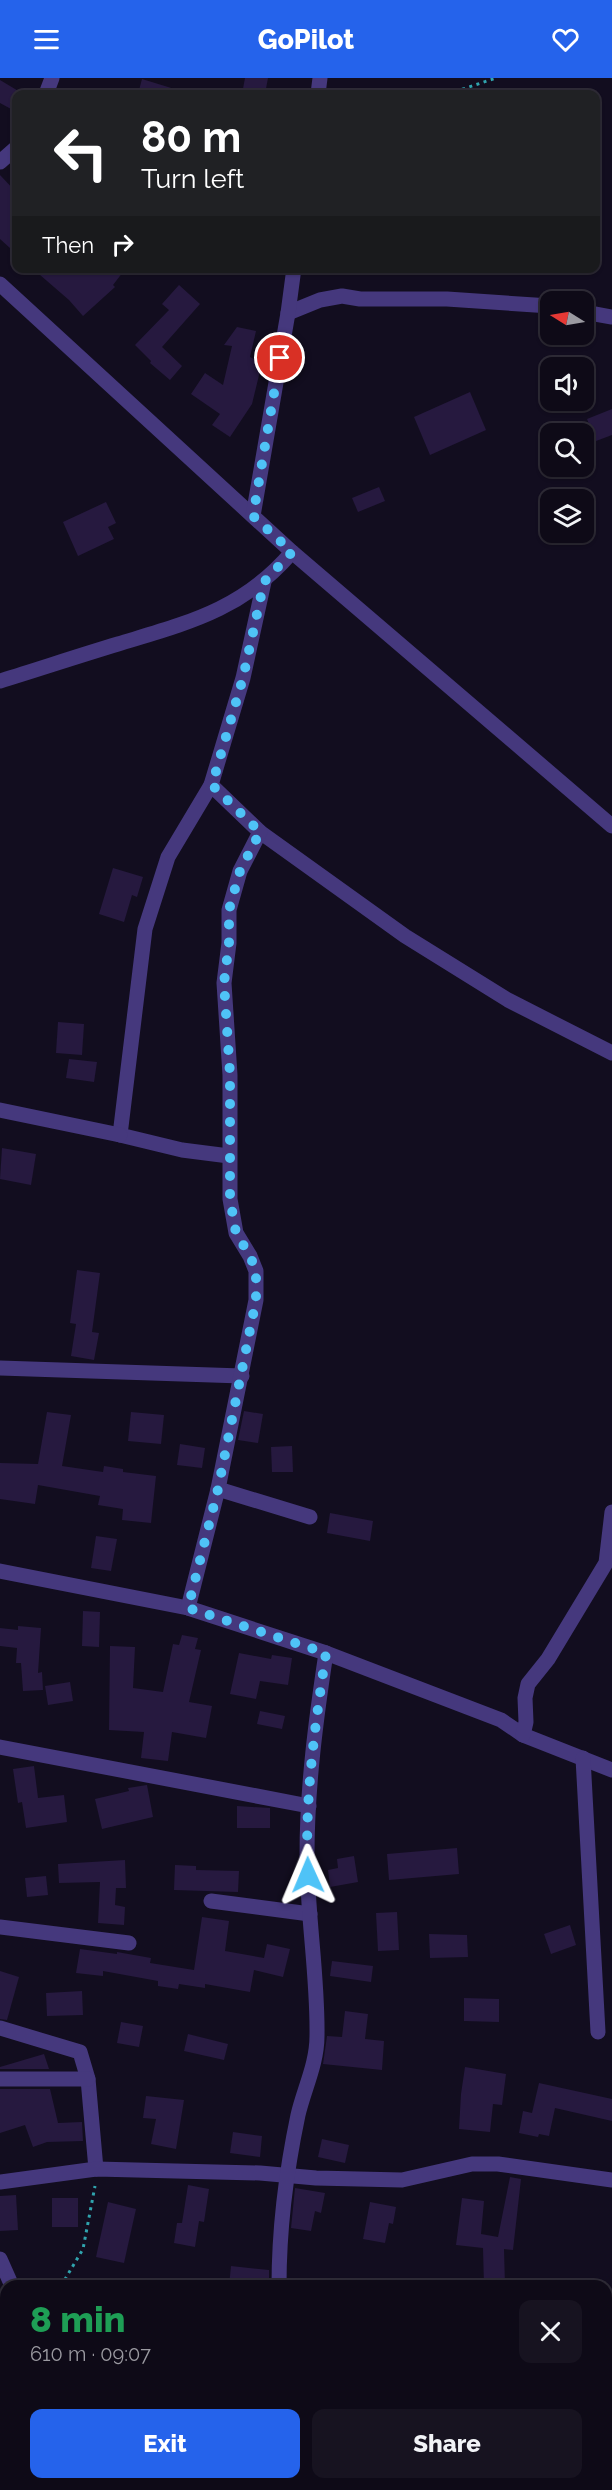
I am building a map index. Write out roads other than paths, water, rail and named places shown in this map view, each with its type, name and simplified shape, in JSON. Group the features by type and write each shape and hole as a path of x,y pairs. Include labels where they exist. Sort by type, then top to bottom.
{"street":[{"path":"0,162 12,152"},
{"path":"253,516 293,273"},
{"path":"0,284 292,552 612,826"},
{"path":"288,313 320,300 342,296 360,299 447,299 540,305"},
{"path":"594,314 612,317"},
{"path":"0,681 188,622 236,601 264,582 292,552"},
{"path":"120,1135 145,929 168,857 212,785 243,678 264,582"},
{"path":"212,785 260,832 405,936 508,1000 612,1053"},
{"path":"188,1608 218,1489 256,1300 256,1271 232,1221 229,1156 230,1074 224,983 229,943 229,910 240,871 260,832"},
{"path":"0,1110 182,1150 229,1156"},
{"path":"0,1368 242,1376"},
{"path":"218,1489 310,1517"},
{"path":"523,1735 528,1684 548,1659 606,1563 612,1512"},
{"path":"0,1571 188,1608 326,1653 501,1720 523,1735 612,1770"},
{"path":"279,2280 279,2238 289,2175 299,2114 314,2063 318,2036 307,1856 316,1721 326,1653"},
{"path":"0,1747 309,1806"},
{"path":"583,1758 598,2032"},
{"path":"211,1901 310,1914"},
{"path":"0,1927 129,1943"},
{"path":"0,2028 81,2052 88,2079 96,2169"},
{"path":"0,2079 88,2079"},
{"path":"0,2182 96,2169 402,2180 472,2164 498,2164 612,2180"},
{"path":"0,2259 9,2280"}]}
